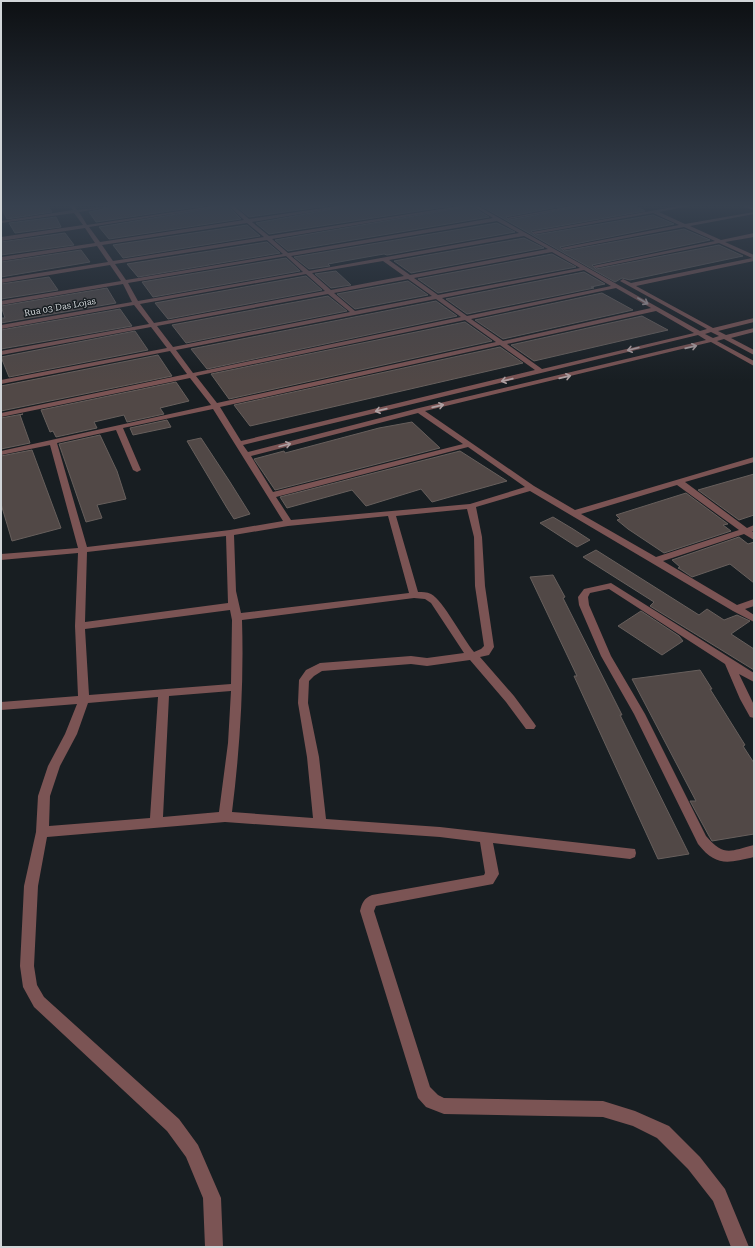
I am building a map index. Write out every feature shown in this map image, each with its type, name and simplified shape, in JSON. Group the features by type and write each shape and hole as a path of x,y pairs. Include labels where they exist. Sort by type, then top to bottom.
{"street":[{"path":"1,281 104,264"},
{"path":"113,264 136,303 216,407 273,495 288,523"},
{"path":"1,303 227,264"},
{"path":"298,264 354,313"},
{"name":"Rua 03 Das Lojas","path":"1,327 356,264"},
{"path":"391,264 542,372"},
{"path":"1,353 477,264"},
{"path":"1,382 354,313 588,265 596,266 605,264"},
{"path":"630,285 725,264"},
{"path":"588,265 618,286 754,364"},
{"path":"596,266 603,270"},
{"path":"616,277 754,353"},
{"path":"1,415 618,286"},
{"path":"1,453 657,309"},
{"path":"240,443 542,372 754,320"},
{"path":"247,455 419,410 726,338 754,330"},
{"path":"419,410 531,488 754,619"},
{"path":"119,428 137,470"},
{"path":"53,442 83,550 80,626 84,699 71,734 54,766 44,796 42,832 32,886 27,966 30,987 39,1002 173,1125 192,1151 212,1198 214,1247"},
{"path":"273,495 468,445"},
{"path":"574,513 754,459"},
{"path":"679,482 750,530 754,537"},
{"path":"1,556 83,550 230,533 288,523 471,506 531,488"},
{"path":"320,822 313,757 303,703 304,680 310,672 320,667 411,660 428,662 472,656 485,652 489,647 490,641 480,586 478,537 471,506"},
{"path":"391,513 414,595"},
{"path":"654,561 750,530"},
{"path":"226,817 235,741 237,687 237,618 233,606 230,574 230,533"},
{"path":"754,678 611,586 587,591 583,597 584,605 606,656 639,714 702,840 713,854 725,858 754,851"},
{"path":"237,618 414,595 432,598 462,644 510,699 530,726"},
{"path":"736,609 754,602"},
{"path":"80,626 233,606"},
{"path":"729,662 745,699 754,714"},
{"path":"1,706 237,687"},
{"path":"156,823 164,693"},
{"path":"42,832 226,817 320,822 630,852"},
{"path":"485,837 492,874 488,880 372,901 368,906 367,911 424,1092 432,1101 444,1106 603,1109 634,1119 663,1132 694,1163 719,1195 740,1247"}],"building":[{"path":"1,264 77,264 1,277"},
{"path":"127,264 213,264 138,277"},
{"path":"249,264 293,264 300,271 153,297 142,282"},
{"path":"303,264 328,264 330,266 309,269"},
{"path":"399,264 458,264 411,273"},
{"path":"497,264 571,264 576,267 438,293 418,279"},
{"path":"584,264 596,264 592,265 596,269 620,264 704,264 630,280 622,278 615,282"},
{"path":"336,271 351,285 331,288 315,274"},
{"path":"584,272 605,284 591,287 594,288 467,314 446,299"},
{"path":"306,276 322,290 168,319 155,303"},
{"path":"49,277 58,290 1,299 1,284"},
{"path":"408,281 428,295 355,309 337,294"},
{"path":"107,288 116,303 1,323 1,318 5,318 1,306"},
{"path":"602,293 633,310 503,339 475,320"},
{"path":"328,296 347,311 186,343 172,325"},
{"path":"436,301 457,316 207,369 191,349"},
{"path":"120,309 132,326 1,349 1,330"},
{"path":"642,316 668,330 534,361 511,345"},
{"path":"465,322 492,341 229,399 211,374"},
{"path":"135,331 148,350 9,377 1,357"},
{"path":"500,347 523,363 250,426 234,405"},
{"path":"158,355 172,376 1,411 1,386"},
{"path":"176,382 189,401 160,408 164,414 127,422 124,415 94,422 97,428 56,437 53,431 50,432 41,410"},
{"path":"23,414 20,415 30,443 1,449 1,418"},
{"path":"167,420 171,427 133,435 130,428"},
{"path":"412,422 440,448 275,490 254,459 284,451 285,453 379,428"},
{"path":"100,435 117,471 126,499 97,505 102,518 86,522 59,444"},
{"path":"201,438 250,514 234,519 187,441"},
{"path":"32,450 61,528 12,541 1,504 1,456"},
{"path":"460,451 507,481 432,502 421,489 366,506 352,490 287,508 280,497"},
{"path":"754,474 754,515 739,520 698,490"},
{"path":"686,493 728,524 723,525 731,531 664,553 617,520 620,519 616,515"},
{"path":"553,517 590,540 577,547 540,523"},
{"path":"739,537 748,544 754,542 754,583 730,564 692,577 678,568 680,567 672,560"},
{"path":"596,550 699,615 707,609 724,620 737,615 750,621 731,634 754,649 754,670 650,606 654,602 583,557"},
{"path":"553,575 689,854 658,859 574,676 577,676 530,577"},
{"path":"641,611 679,636 683,641 662,655 618,626"},
{"path":"700,670 712,689 710,689 745,745 743,746 754,763 754,834 712,841 690,801 696,801 632,679"}]}
